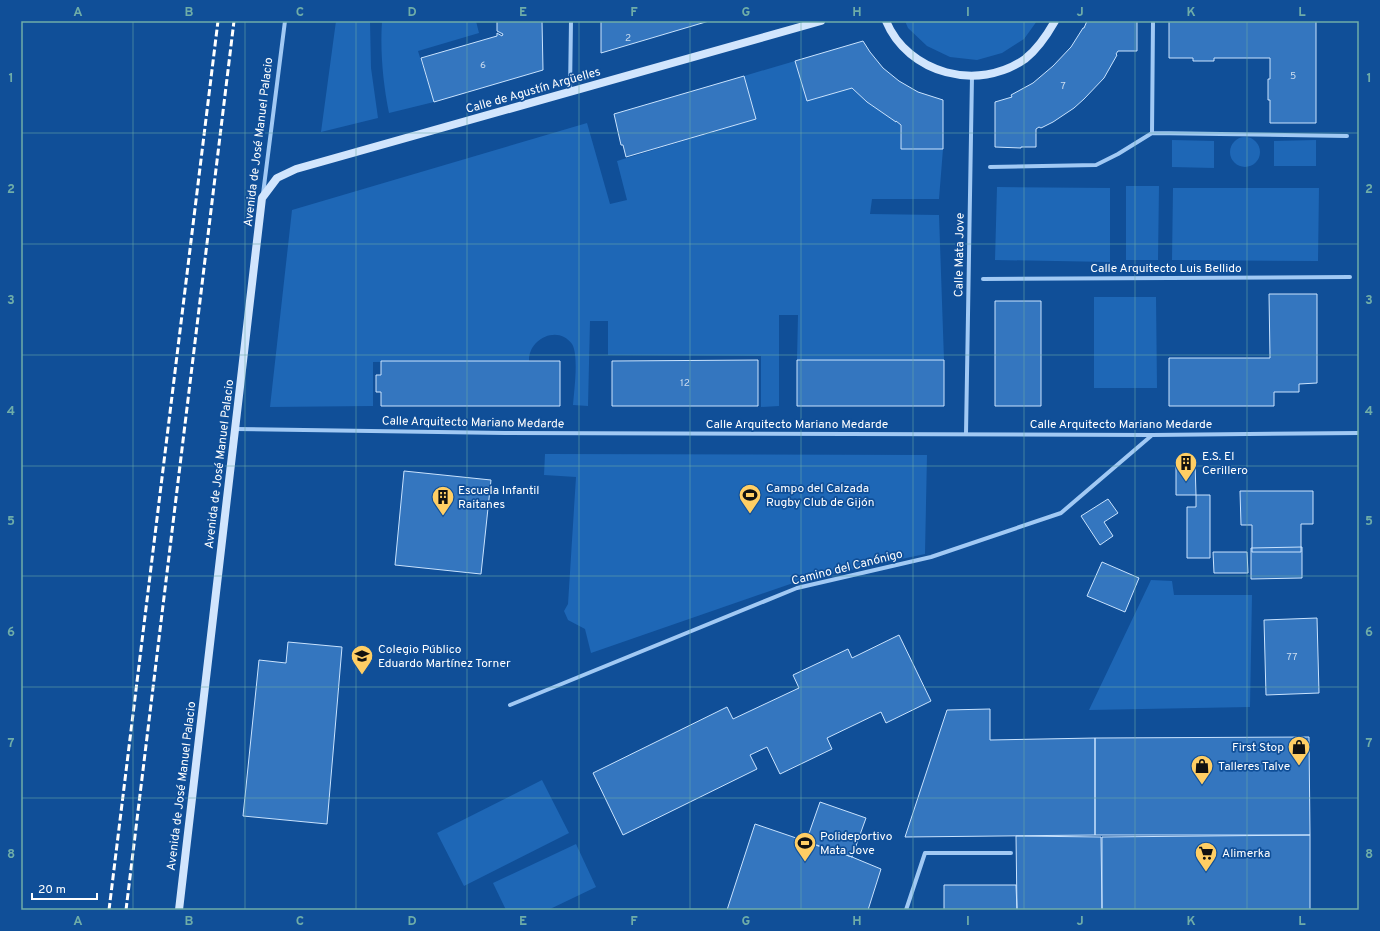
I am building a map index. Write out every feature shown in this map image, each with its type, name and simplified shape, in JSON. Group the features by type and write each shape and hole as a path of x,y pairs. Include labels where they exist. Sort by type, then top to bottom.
{"street":[{"name":"Avenida de José Manuel Palacio","path":"179,910 262,198 285,21"},
{"path":"570,92 571,21"},
{"name":"Calle de Agustín Argüelles","path":"262,198 277,178 296,169 821,21"},
{"path":"886,21 891,34 913,57 940,71 972,76 1000,71 1025,59 1045,39 1055,21"},
{"path":"1152,133 1153,21"},
{"name":"Calle Mata Jove","path":"966,434 972,76"},
{"path":"990,167 1096,164 1118,154 1152,133 1347,136"},
{"name":"Calle Arquitecto Luis Bellido","path":"983,280 1350,277"},
{"name":"Calle Arquitecto Mariano Medarde","path":"235,429 525,433 1152,436 1359,433"},
{"name":"Camino del Canónigo","path":"510,705 797,588 931,557 1061,513 1152,436"},
{"path":"906,910 925,853 1011,853"}],"shaded area":[{"path":"336,21 370,21 371,68 378,118 321,132"},
{"path":"382,21 476,21 479,33 418,51 434,102 389,113 382,67"},
{"path":"905,21 1037,21 1024,39 1002,53 977,60 950,57 927,46 908,28"},
{"path":"795,61 807,101 852,88 867,102 900,124 901,149 943,149 939,199 872,199 870,214 939,215 944,360 797,360 798,315 779,315 779,406 761,407 761,356 608,355 608,321 590,321 588,406 573,405 576,365 572,344 566,338 559,335 552,335 538,341 533,346 529,361 373,362 373,406 270,407 292,210 587,123 610,204 627,200 617,161 756,119 744,76"},
{"path":"1245,137 1256,141 1260,152 1256,163 1245,167 1234,163 1230,152 1234,141"},
{"path":"1172,140 1214,141 1214,168 1172,167"},
{"path":"1316,140 1316,166 1274,166 1274,141"},
{"path":"1126,186 1159,186 1158,260 1126,260"},
{"path":"997,187 1110,188 1110,262 995,260"},
{"path":"1173,188 1319,188 1318,261 1172,260"},
{"path":"1094,297 1156,297 1157,388 1094,388"},
{"name":"Campo del Calzada Rugby Club de Gijón","path":"545,454 927,455 925,554 799,581 591,653 585,629 568,620 564,611 568,604 576,477 544,475"},
{"path":"1151,580 1172,581 1174,595 1252,595 1250,707 1089,710"},
{"path":"542,780 569,833 464,886 437,833"},
{"path":"576,844 596,887 548,910 506,910 493,883"}],"building":[{"path":"497,21 542,21 543,70 434,102 421,58 497,36 497,33 502,36 503,34 497,31"},
{"path":"601,21 709,21 601,53"},
{"path":"1087,21 1137,21 1137,51 1118,51 1104,78 1084,99 1074,108 1053,122 1036,129 1036,147 995,147 995,102 1012,97 1011,95 1033,83 1053,66 1071,47"},
{"path":"1169,21 1316,21 1316,123 1270,123 1268,79 1270,79 1270,58 1214,58 1214,61 1193,61 1193,58 1169,58"},
{"path":"863,41 883,68 899,81 918,92 943,100 943,149 901,149 901,125 867,102 852,88 807,101 795,61"},
{"path":"744,76 756,119 626,157 623,145 621,145 614,114"},
{"path":"1269,294 1317,294 1317,383 1299,384 1299,392 1274,392 1274,406 1169,406 1169,358 1270,358"},
{"path":"995,301 1041,301 1041,406 995,406"},
{"path":"758,360 758,406 612,406 612,361"},
{"path":"797,360 944,360 944,406 797,406"},
{"path":"381,361 560,361 560,406 381,406 381,392 376,392 376,375 381,375"},
{"name":"E.S. El Cerillero","path":"1195,462 1196,495 1176,495 1176,463"},
{"name":"Escuela Infantil Raitanes","path":"404,471 491,480 481,574 395,565"},
{"path":"1240,491 1313,491 1313,524 1301,524 1301,552 1252,552 1252,525 1241,525"},
{"path":"1196,495 1210,495 1210,558 1187,558 1187,507 1196,507"},
{"path":"1108,499 1118,513 1104,522 1113,536 1100,545 1081,516"},
{"path":"1302,547 1302,578 1251,579 1251,548"},
{"path":"1213,552 1247,552 1248,573 1214,573"},
{"path":"1102,562 1139,578 1125,612 1087,596"},
{"path":"1317,618 1319,693 1266,695 1264,620"},
{"path":"899,635 931,701 886,723 881,712 827,738 832,749 780,774 767,747 750,755 757,769 623,835 593,773 727,707 733,719 799,688 793,675 848,649 852,658"},
{"path":"288,642 342,647 327,824 243,816 259,660 286,663"},
{"path":"990,709 990,740 1095,738 1095,835 905,837 947,710"},
{"name":"Talleres Talve","path":"1309,737 1310,835 1095,835 1095,738"},
{"path":"820,802 866,818 852,857 806,842"},
{"name":"Polideportivo Mata Jove","path":"755,824 852,857 881,869 868,910 727,910"},
{"name":"Alimerka","path":"1310,835 1310,910 1102,910 1102,837"},
{"path":"1016,836 1101,837 1102,910 1017,910"},
{"path":"944,885 1016,885 1017,910 944,910"}],"railway":[{"path":"109,910 218,21"},
{"path":"126,910 234,21"}],"place":[{"name":"E.S. El Cerillero","path":"1186,482"},
{"name":"Campo del Calzada Rugby Club de Gijón","path":"750,514"},
{"name":"Escuela Infantil Raitanes","path":"443,516"},
{"name":"Colegio Público Eduardo Martínez Torner","path":"362,676"},
{"name":"First Stop","path":"1299,766"},
{"name":"Talleres Talve","path":"1202,786"},
{"name":"Polideportivo Mata Jove","path":"805,862"},
{"name":"Alimerka","path":"1206,872"}]}
